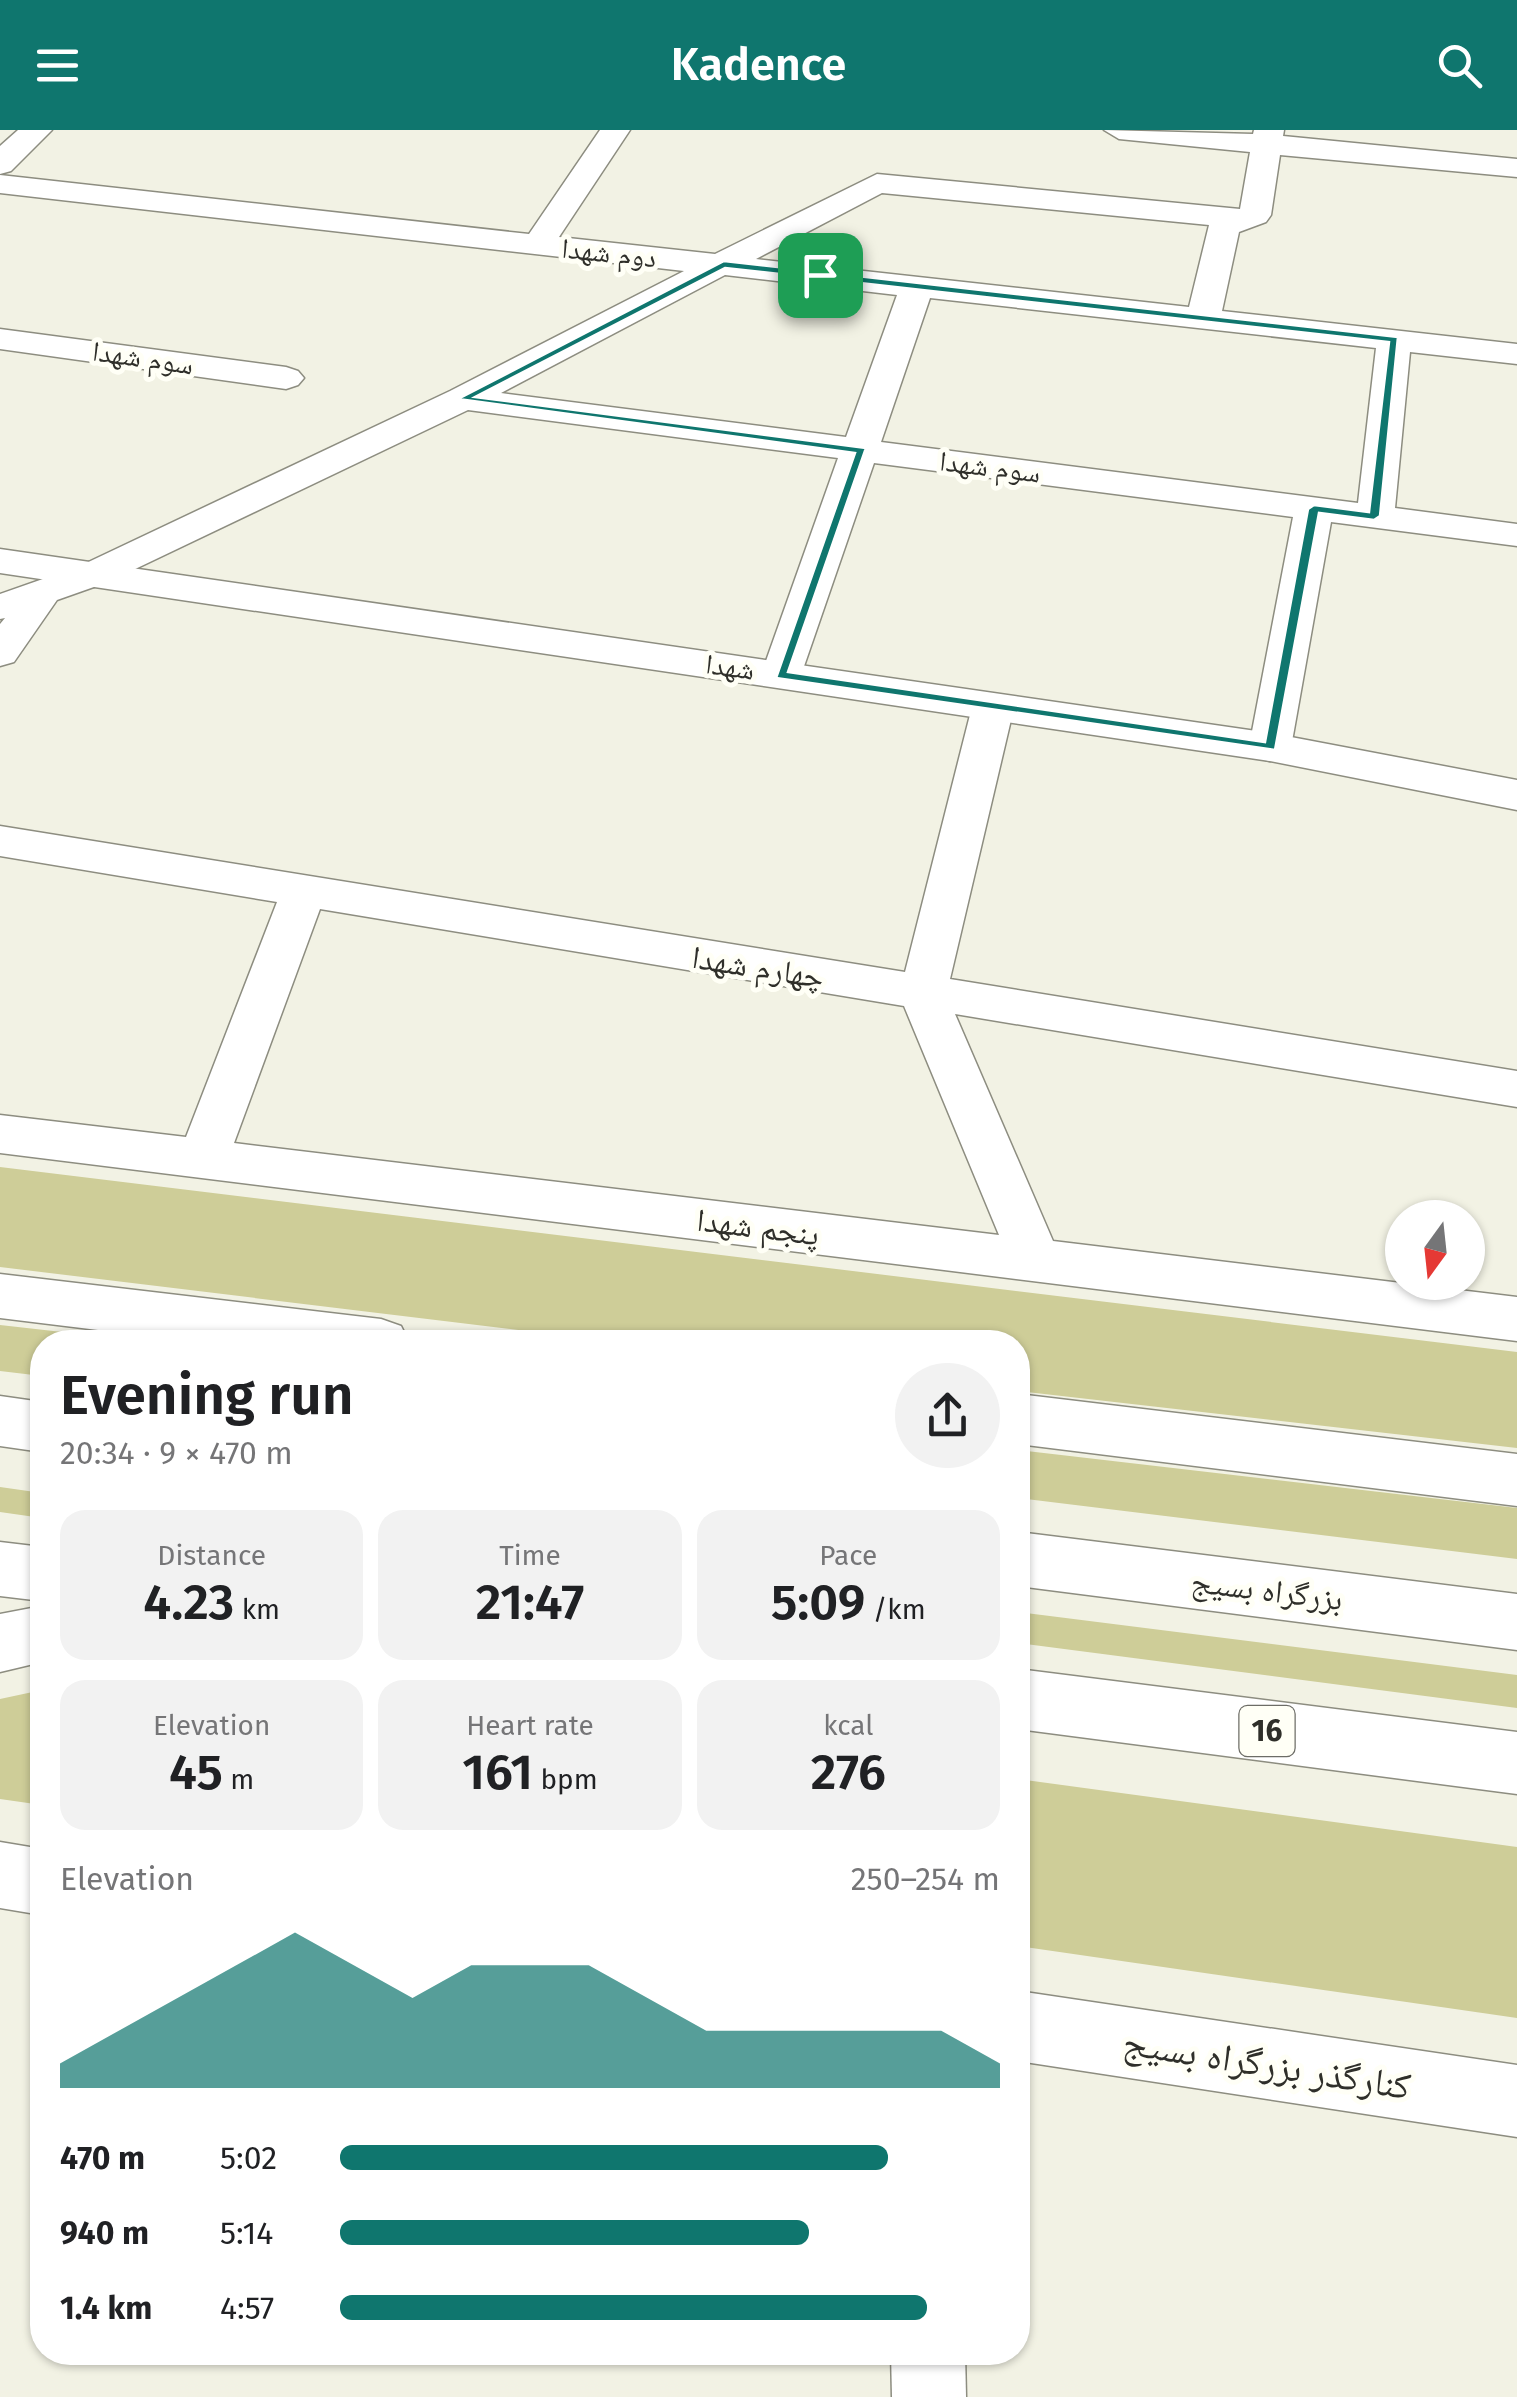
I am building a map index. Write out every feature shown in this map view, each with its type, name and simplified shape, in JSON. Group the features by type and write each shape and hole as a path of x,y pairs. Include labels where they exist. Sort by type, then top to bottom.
{"main road":[{"name":"شهدا","path":"0,561 1270,747 1517,794"},
{"path":"0,1296 282,1330"},
{"path":"1030,1420 1517,1480"},
{"path":"0,1421 30,1425"},
{"name":"بزرگراه بسیج","path":"1030,1561 1517,1622"},
{"path":"0,1568 30,1572"},
{"path":"0,1643 30,1637"},
{"name":"16","path":"1030,1701 1517,1764"},
{"path":"0,1875 30,1880"},
{"name":"کنارگذر بزرگراه بسیج","path":"1030,2028 1517,2101"}],"street":[{"path":"537,246 615,130"},
{"path":"1118,130 1268,137 1517,168"},
{"path":"1204,318 1224,226 1255,215 1268,137"},
{"name":"دوم شهدا","path":"0,184 1517,354"},
{"path":"0,606 94,574 463,399 877,184 1244,219"},
{"path":"780,675 918,286"},
{"name":"سوم شهدا","path":"0,339 286,378"},
{"path":"1374,516 1394,340"},
{"name":"سوم شهدا","path":"463,399 1517,535"},
{"path":"1270,747 1314,509"},
{"path":"0,653 43,592"},
{"path":"993,706 923,994 1036,1262"},
{"name":"چهارم شهدا","path":"0,841 1517,1088"},
{"path":"204,1158 304,891"},
{"name":"پنجم شهدا","path":"0,1134 1517,1320"},
{"path":"928,2365 929,2397"}],"shaded area":[{"path":"0,1167 1517,1352 1517,1448 1030,1392 1030,1330 518,1330 0,1267"},
{"path":"0,1325 44,1330 30,1330 30,1375 0,1371"},
{"path":"1030,1451 1517,1508 1517,1559 1030,1499"},
{"path":"0,1487 30,1491 30,1516 0,1512"},
{"path":"1030,1614 1517,1675 1517,1708 1030,1645"},
{"path":"30,1693 30,1803 0,1799 0,1699"},
{"path":"1030,1781 1517,1847 1517,2018 1030,1948"}],"route":[{"path":"724,264 820,275 1394,340 1374,516 1314,509 1270,747 780,675 862,450 463,399 724,264"}]}
